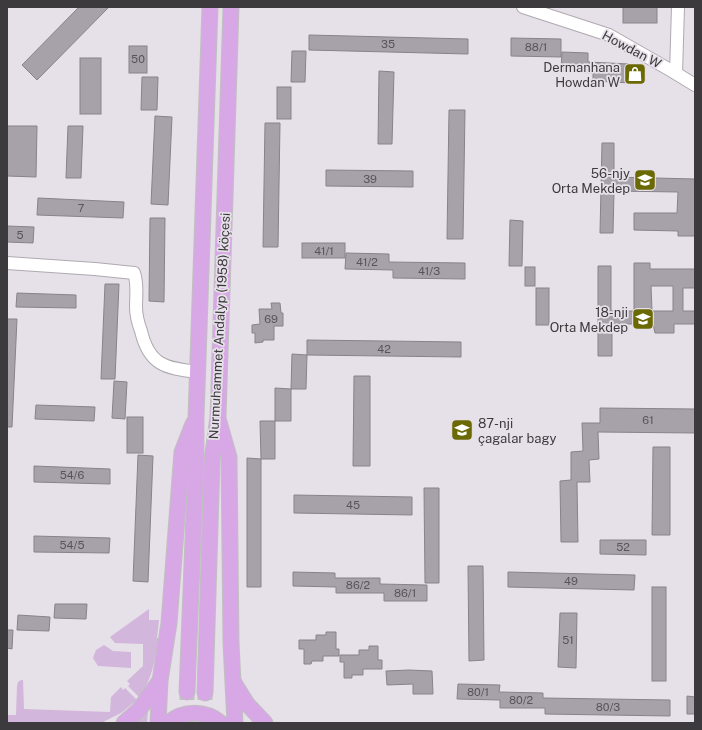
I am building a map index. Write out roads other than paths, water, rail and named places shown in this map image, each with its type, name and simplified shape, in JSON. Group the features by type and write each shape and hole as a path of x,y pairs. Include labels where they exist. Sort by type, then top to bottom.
{"main road":[{"name":"Nurmuhammet Andalyp (1958) köçesi","path":"187,692 196,462 197,372 210,7"},
{"name":"Nurmuhammet Andalyp (1958) köçesi","path":"205,693 212,460 218,417 231,7"},
{"path":"218,417 229,457 231,643 235,723"},
{"path":"158,723 160,681 169,624 182,452 196,418"},
{"path":"124,723 139,710 160,681"},
{"path":"233,682 247,704 265,723"},
{"path":"168,723 181,715 194,713 207,715 221,723"}],"street":[{"name":"Howdan W","path":"523,7 608,35 676,73 678,7"},
{"path":"676,73 695,86"},
{"path":"7,263 134,273 136,280 136,315 144,344 150,355 162,364 181,370 197,372"}],"tunnel":[{"path":"187,692 187,723"},
{"path":"205,693 205,723"}],"place":[{"name":"Dermanhana Howdan W","path":"635,74"},
{"name":"56-njy Orta Mekdep","path":"645,180"},
{"name":"18-nji Orta Mekdep","path":"643,319"},
{"name":"87-nji çagalar bagy","path":"462,430"}]}
